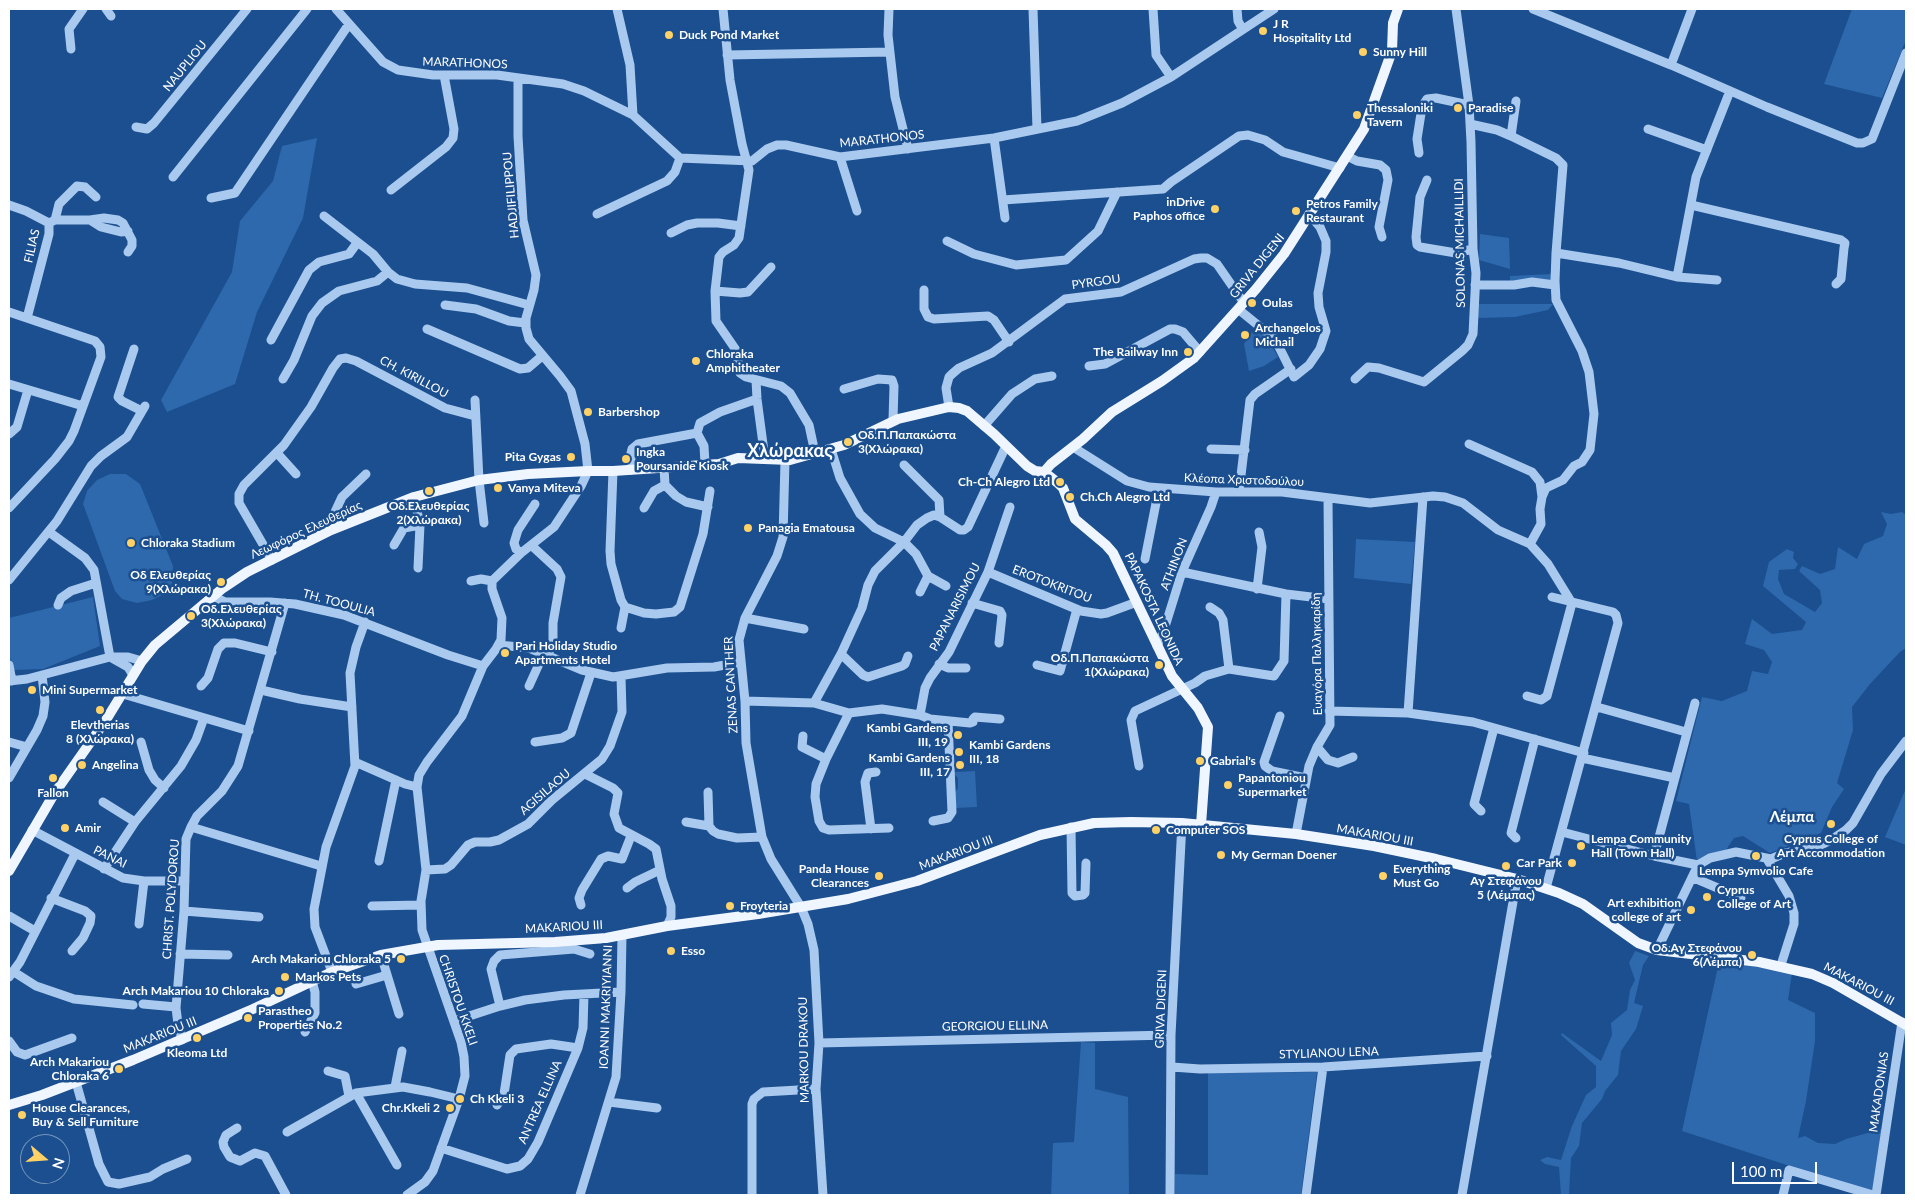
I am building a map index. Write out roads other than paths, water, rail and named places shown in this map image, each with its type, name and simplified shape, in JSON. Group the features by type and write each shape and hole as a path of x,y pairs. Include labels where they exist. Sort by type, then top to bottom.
{"main road":[{"name":"GRIVA DIGENI","path":"1044,472 1056,459 1073,447 1112,412 1180,370 1200,352 1284,254 1364,130 1390,59 1394,23 1398,9"},
{"path":"785,461 854,441 893,420 950,407"},
{"name":"PAPAKOSTA LEONIDA","path":"950,407 963,409 1027,466 1044,472 1063,488 1075,519 1113,553 1172,676 1202,714 1208,727 1201,825"},
{"name":"Λεωφόρος Ελευθερίας","path":"9,871 54,794 106,720 142,661 155,645 213,596 247,572 342,525 414,497 479,480 528,474 588,471 613,472 724,463 738,458 785,461"},
{"name":"MAKARIOU III","path":"9,1104 76,1082 182,1040 332,972 381,955 426,946 563,941 622,936 667,926 801,907 892,888 944,872 1040,835 1094,823 1182,823 1296,834 1374,846 1517,879 1546,888 1583,904 1638,943 1657,950 1781,966 1806,972 1828,981 1904,1023"}],"street":[{"path":"71,49 69,29 83,9"},
{"name":"NAUPLIOU","path":"136,128 147,129 154,123 247,9"},
{"path":"173,177 307,9"},
{"name":"MARATHONOS","path":"336,9 387,65 398,70 444,75 497,75 574,87 633,115 680,158 746,160 754,160 767,149 776,145 786,145 840,157 994,138 1084,119 1122,103 1171,77 1242,28 1274,9"},
{"path":"617,9 630,65 633,115"},
{"path":"723,9 726,55 730,80 749,170 741,226 736,243 720,254 719,257 715,290 717,326 736,350 740,373 756,380 780,386 790,393 808,425 815,453"},
{"path":"888,9 895,97 908,149"},
{"path":"1033,9 1037,129"},
{"path":"1153,9 1156,55 1171,77"},
{"path":"1237,9 1238,21 1242,28"},
{"name":"SOLONAS MICHAILLIDI","path":"1355,378 1368,367 1379,368 1424,382 1468,344 1473,334 1476,266 1473,249 1470,124 1456,9"},
{"path":"1532,9 1857,143 1863,143 1872,139 1906,54"},
{"path":"1671,65 1692,9"},
{"path":"211,198 235,193 349,24"},
{"path":"726,55 890,52"},
{"path":"391,190 446,147 453,138 454,128 444,75"},
{"name":"HADJIFILIPPOU","path":"518,78 518,136 523,220 536,276 525,323"},
{"path":"1677,277 1696,177 1730,91"},
{"path":"1419,153 1417,139 1422,107 1428,99 1436,98 1469,105"},
{"path":"1511,136 1516,101"},
{"path":"1470,124 1496,130 1511,136 1556,158 1563,165 1556,253 1556,300 1582,352 1589,372 1594,414 1590,450 1582,462 1574,466 1563,480 1546,488 1542,497 1539,517 1540,524 1530,544 1548,564 1572,602 1547,696 1541,700 1527,696"},
{"path":"1648,129 1707,150"},
{"path":"1003,200 1164,189 1171,182 1239,136 1248,135 1265,140 1282,152 1340,168"},
{"path":"994,138 1005,218"},
{"path":"1347,156 1357,161 1380,165 1386,170 1388,180 1380,222 1382,237"},
{"path":"840,157 857,211"},
{"path":"597,214 667,181 675,172 680,158"},
{"path":"1427,180 1420,197 1417,245 1456,253 1473,249"},
{"path":"96,197 85,186 77,186 60,204 52,222 104,218 115,219 123,223 133,242 128,252"},
{"path":"947,241 979,256 1016,264 1066,260 1098,231 1117,192"},
{"path":"1690,204 1841,240 1845,243 1841,279 1836,284"},
{"name":"FILIAS","path":"9,205 52,222 27,318"},
{"path":"1239,492 1250,400 1255,394 1292,373 1303,371 1315,357 1323,342 1326,331 1319,307 1318,293 1326,252 1326,240 1320,227 1310,215"},
{"path":"324,216 378,259 388,272 397,279 408,283 467,288 529,305"},
{"path":"671,233 687,225 697,223 741,226"},
{"path":"271,340 309,270 315,264 349,254 357,243"},
{"path":"1556,253 1619,263 1677,277 1717,280"},
{"name":"PYRGOU","path":"950,407 946,388 952,374 959,368 985,358 1009,342 1063,300 1121,292 1194,259 1201,258 1206,258 1217,264 1241,306 1275,339 1292,373"},
{"path":"715,290 748,292 771,267"},
{"path":"283,379 294,360 312,316 322,303 338,291 377,281 388,272"},
{"path":"1475,285 1514,285 1532,282 1555,285"},
{"path":"924,290 924,309 928,317 934,319 988,316 994,320 1009,342"},
{"path":"355,762 417,787 419,775 424,766 462,716 483,666 499,645 502,618 492,589 492,581 521,553 550,531 559,521 588,471 585,444 573,397 560,376 530,339 525,323 509,322 476,309 445,305"},
{"path":"9,312 95,341 100,347 101,357 74,431 63,450 10,505"},
{"path":"427,329 520,369 528,368 542,356"},
{"path":"1090,366 1105,364 1170,329 1182,332 1200,352"},
{"path":"9,580 66,509 91,466 101,456 127,437 143,409 122,401 118,397 134,349"},
{"name":"CH. KIRILLOU","path":"277,453 302,421 317,399 333,368 342,358 356,361 445,408 475,416"},
{"path":"984,426 1012,394 1034,379 1052,376"},
{"path":"844,389 878,379 892,380 894,386 893,420"},
{"path":"756,380 765,459"},
{"path":"9,384 83,406"},
{"path":"9,434 17,427 28,390"},
{"path":"475,400 479,480 484,523"},
{"path":"705,464 704,446 697,433 698,426 704,420 720,412 757,400"},
{"path":"631,470 631,453 638,444 697,433"},
{"path":"1469,444 1532,472 1540,482 1542,497"},
{"path":"814,703 841,654 862,608 868,585 875,571 922,521 934,515 960,530 968,527 1006,446"},
{"name":"Κλέοπα Χριστοδούλου","path":"1073,447 1127,481 1141,486 1216,492 1282,492 1370,502 1445,497 1463,503 1498,530 1530,544"},
{"path":"831,449 840,478 860,514 875,528 904,542 916,554 928,576 946,586"},
{"path":"1212,449 1245,450"},
{"path":"272,560 238,499 244,485 277,453 296,474"},
{"name":"ZENAS CANTHER","path":"785,461 783,537 777,556 745,618 740,632 741,662 745,701 746,743 762,837 770,858 801,907"},
{"path":"904,465 939,500 940,517"},
{"path":"664,467 665,485 676,496 686,502 708,508"},
{"path":"613,472 610,559 621,600 625,607 621,628"},
{"path":"342,525 335,512 342,497 366,474"},
{"path":"644,508 654,491 665,485"},
{"path":"1145,559 1159,488"},
{"path":"625,607 644,613 656,614 674,612 680,607 703,534 710,491"},
{"name":"ATHINON","path":"1157,646 1164,630 1182,572 1216,492"},
{"path":"414,497 420,525 418,568"},
{"path":"1408,713 1423,497"},
{"name":"Ευαγόρα Παλληκαρίδη","path":"1296,834 1306,778 1317,747 1330,725 1328,498"},
{"path":"521,553 516,549 514,543 518,530 535,504"},
{"name":"PAPANARISIMOU","path":"920,715 925,688 939,664 949,652 988,572 1010,507"},
{"path":"394,545 404,528 420,525"},
{"path":"49,532 90,564 94,570 110,656 128,667 133,675"},
{"path":"1257,588 1262,547 1259,532"},
{"path":"529,686 553,642 553,623 561,577 557,569 531,546"},
{"name":"EROTOKRITOU","path":"988,572 1077,609 1101,614 1118,610 1137,602"},
{"path":"1182,572 1286,594 1328,600"},
{"path":"920,592 928,576"},
{"path":"471,581 481,579 492,581"},
{"path":"58,605 65,595 96,583"},
{"path":"1139,766 1131,720 1133,713 1195,683 1205,676 1229,669 1274,676 1284,661 1286,594"},
{"name":"TH. TOOULIA","path":"213,596 225,602 285,603 344,615 448,655 483,666"},
{"path":"1546,888 1597,707 1618,623 1616,615 1612,612 1552,598"},
{"name":"CHRIST. POLYDOROU","path":"182,1040 176,1007 184,911 186,839 190,827 197,816 233,776 242,755 285,603"},
{"path":"972,603 1000,611 1002,615 999,642"},
{"path":"1210,607 1219,613 1223,620 1229,669"},
{"path":"1037,666 1060,671 1077,609"},
{"path":"745,618 804,629"},
{"path":"332,972 314,921 314,909 326,847 355,762 351,668 365,622"},
{"path":"201,686 208,678 218,650 224,643 235,643 272,652"},
{"path":"499,645 529,648 591,673 607,676 621,676 667,668 714,667 741,662"},
{"path":"841,654 862,675 868,677 902,666 905,664 908,656"},
{"path":"9,665 10,681 42,675 110,656 128,657 142,661"},
{"path":"939,664 948,668 966,668"},
{"path":"535,742 568,736 591,673"},
{"path":"9,778 43,716 45,702 42,675"},
{"name":"AGISILAOU","path":"426,870 448,868 465,846 472,843 494,842 516,832 534,819 552,800 586,774 606,753 614,737 622,712 621,676"},
{"path":"261,690 300,699 352,707"},
{"path":"122,694 250,731"},
{"path":"745,701 814,703 849,713 882,709 948,722 970,723 973,722 975,717 1000,719"},
{"path":"1654,856 1695,703"},
{"path":"1597,707 1686,732"},
{"path":"1329,711 1408,713 1473,722 1583,756 1675,778"},
{"path":"849,713 818,778 815,790 819,821 821,825 829,830 889,828"},
{"path":"1280,716 1264,762 1265,766 1272,771 1306,778"},
{"path":"104,869 135,822 188,756 204,718"},
{"path":"933,821 948,818 952,812 948,722"},
{"path":"1481,811 1474,804 1494,728"},
{"path":"803,736 802,747 826,759"},
{"path":"1516,838 1511,832 1535,740"},
{"path":"1657,950 1698,865 1710,858 1736,852 1767,859 1791,851 1815,848 1846,830 1853,822 1881,774 1906,741"},
{"path":"9,742 27,747"},
{"path":"141,742 149,770 155,780 164,788"},
{"path":"1317,747 1328,760 1338,763 1353,758"},
{"path":"871,829 865,782 868,773 876,772"},
{"path":"586,774 616,790 618,796 614,819 618,828 654,848 672,906 671,917 667,926"},
{"path":"379,861 396,780"},
{"name":"CHRISTOU KKELI","path":"407,1195 429,1177 459,1099 465,1076 461,1042 422,930 420,905 426,870 417,787"},
{"path":"708,792 709,826"},
{"path":"102,802 135,822"},
{"path":"686,822 709,826 718,834 726,837 762,837"},
{"name":"GRIVA DIGENI","path":"1170,1195 1171,1035 1182,823"},
{"path":"190,827 321,866"},
{"path":"1071,827 1072,893 1074,896 1084,896 1086,864"},
{"name":"PANAI","path":"32,830 123,878 144,881 185,881"},
{"path":"1562,832 1654,856 1698,865"},
{"path":"581,905 582,890 601,859 608,856 622,859 632,836"},
{"path":"75,854 11,974 36,986 74,999 133,1005"},
{"path":"1767,859 1789,896 1794,912 1794,924 1781,966"},
{"path":"628,888 634,882 660,870"},
{"path":"1692,877 1741,898"},
{"path":"1462,1195 1517,879"},
{"path":"139,924 144,881"},
{"path":"51,898 85,911 90,916 90,923 84,938 72,951"},
{"path":"372,906 420,905"},
{"name":"MARKOU DRAKOU","path":"801,907 808,924 814,950 819,1043 816,1089 822,1195"},
{"path":"184,911 259,917"},
{"path":"9,916 35,931"},
{"name":"IOANNI MAKRIYIANNI","path":"580,1195 609,1102 618,1064 622,992 622,936"},
{"path":"500,1006 491,969 494,961 500,955 574,949 590,954"},
{"path":"180,954 228,955"},
{"path":"381,955 399,1014"},
{"path":"356,984 387,975"},
{"path":"305,1032 315,1013 315,992 312,981"},
{"path":"454,1021 500,1006 546,996 622,992"},
{"name":"ANTREA ELLINA","path":"441,1148 507,1169 524,1163 538,1142 578,1048 583,1028 584,994"},
{"path":"143,1004 176,1007"},
{"name":"MAKADONIAS","path":"1875,1195 1904,1023"},
{"name":"GEORGIOU ELLINA","path":"819,1043 1171,1035"},
{"path":"9,1041 17,1052 25,1055 72,1038"},
{"path":"497,1106 504,1094 510,1055 516,1049 551,1044 578,1048"},
{"path":"395,1087 402,1051"},
{"name":"STYLIANOU LENA","path":"1172,1067 1200,1069 1323,1067 1487,1056"},
{"path":"1306,1195 1323,1067"},
{"path":"328,1072 345,1076 352,1094 397,1165"},
{"path":"76,1082 99,1164 108,1182 119,1184 150,1177 163,1169 187,1159"},
{"path":"287,1132 352,1094 395,1087 430,1092 459,1099"},
{"path":"752,1195 752,1104 754,1099 763,1092 816,1089"},
{"path":"609,1102 657,1108"},
{"path":"237,1128 226,1135 223,1142 230,1157 240,1161 255,1153 265,1156 286,1195"},
{"path":"1784,1195 1789,1170 1875,1195"}],"place":[{"name":"J R Hospitality Ltd","path":"1263,31"},
{"name":"Duck Pond Market","path":"669,35"},
{"name":"Sunny Hill","path":"1363,52"},
{"name":"Paradise","path":"1458,108"},
{"name":"Thessaloniki Tavern","path":"1357,115"},
{"name":"inDrive Paphos office","path":"1215,209"},
{"name":"Petros Family Restaurant","path":"1296,211"},
{"name":"Oulas","path":"1252,303"},
{"name":"Archangelos Michail","path":"1245,335"},
{"name":"The Railway Inn","path":"1188,352"},
{"name":"Chloraka Amphitheater","path":"696,361"},
{"name":"Barbershop","path":"588,412"},
{"name":"Οδ.Π.Παπακώστα 3(Χλώρακα)","path":"848,442"},
{"name":"Pita Gygas","path":"571,457"},
{"name":"Ingka Poursanide Kiosk","path":"626,459"},
{"name":"Ch-Ch Alegro Ltd","path":"1060,482"},
{"name":"Vanya Miteva","path":"498,488"},
{"name":"Οδ.Ελευθερίας 2(Χλώρακα)","path":"429,491"},
{"name":"Ch.Ch Alegro Ltd","path":"1070,497"},
{"name":"Panagia Ematousa","path":"748,528"},
{"name":"Chloraka Stadium","path":"131,543"},
{"name":"Οδ Ελευθερίας 9(Χλώρακα)","path":"221,582"},
{"name":"Οδ.Ελευθερίας 3(Χλώρακα)","path":"191,616"},
{"name":"Pari Holiday Studio Apartments Hotel","path":"505,653"},
{"name":"Οδ.Π.Παπακώστα 1(Χλώρακα)","path":"1159,665"},
{"name":"Mini Supermarket","path":"32,690"},
{"name":"Elevtherias 8 (Χλώρακα)","path":"100,710"},
{"name":"Kambi Gardens III, 19","path":"958,735"},
{"name":"Kambi Gardens III, 18","path":"959,752"},
{"name":"Gabrial's","path":"1200,761"},
{"name":"Angelina","path":"82,765"},
{"name":"Kambi Gardens III, 17","path":"960,765"},
{"name":"Fallon","path":"53,778"},
{"name":"Papantoniou Supermarket","path":"1228,785"},
{"name":"Cyprus College of Art Accommodation","path":"1831,824"},
{"name":"Amir","path":"65,828"},
{"name":"Computer SOS","path":"1156,830"},
{"name":"Lempa Community Hall (Town Hall)","path":"1581,846"},
{"name":"My German Doener","path":"1221,855"},
{"name":"Lempa Symvolio Cafe","path":"1756,856"},
{"name":"Car Park","path":"1572,863"},
{"name":"Αγ Στεφάνου 5 (Λέμπας)","path":"1506,866"},
{"name":"Panda House Clearances","path":"879,876"},
{"name":"Everything Must Go","path":"1383,876"},
{"name":"Cyprus College of Art","path":"1707,897"},
{"name":"Froyteria","path":"730,906"},
{"name":"Art exhibition college of art","path":"1691,910"},
{"name":"Esso","path":"671,951"},
{"name":"Οδ.Αγ Στεφάνου 6(Λέμπα)","path":"1752,955"},
{"name":"Arch Makariou Chloraka 5","path":"401,959"},
{"name":"Markos Pets","path":"285,977"},
{"name":"Arch Makariou 10 Chloraka","path":"279,991"},
{"name":"Parastheo Properties No.2","path":"248,1018"},
{"name":"Kleoma Ltd","path":"197,1038"},
{"name":"Arch Makariou Chloraka 6","path":"119,1069"},
{"name":"Ch Kkeli 3","path":"460,1099"},
{"name":"Chr.Kkeli 2","path":"450,1108"},
{"name":"House Clearances, Buy & Sell Furniture","path":"22,1115"}],"district":[{"name":"Χλώρακας","path":"790,451"},
{"name":"Λέμπα","path":"1792,817"}]}
